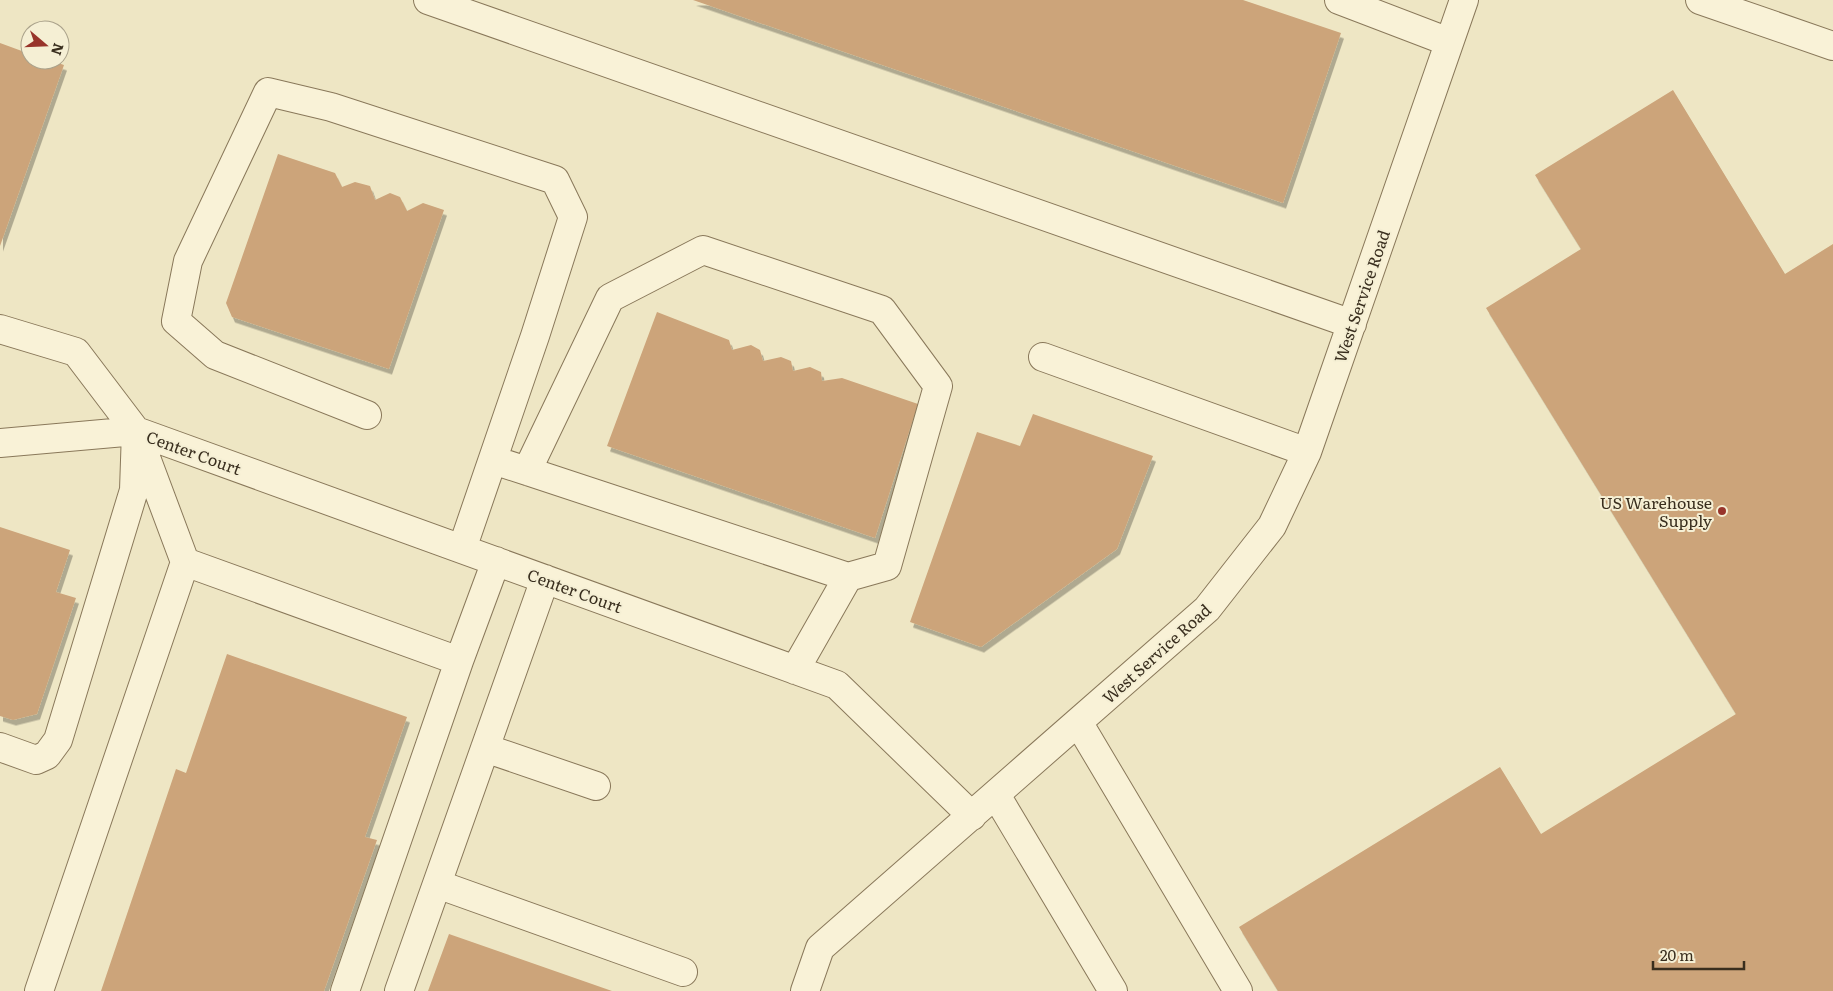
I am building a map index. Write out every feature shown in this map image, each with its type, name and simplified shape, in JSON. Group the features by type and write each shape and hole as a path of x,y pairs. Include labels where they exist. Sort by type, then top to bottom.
{"street":[{"path":"428,0 1352,324"},
{"path":"1339,0 1449,42"},
{"name":"West Service Road","path":"805,991 820,948 1207,608 1272,526 1307,452 1464,0"},
{"path":"1700,0 1746,8 1833,46"},
{"path":"367,415 215,355 176,321 188,261 268,92 331,107 555,180 573,217 535,336 462,549"},
{"path":"493,460 848,578 886,566 938,386 882,310 703,250 610,298 527,471"},
{"path":"0,329 76,352 136,431 185,562 39,991"},
{"path":"1043,357 1307,452"},
{"path":"0,443 136,431"},
{"path":"0,747 36,760 47,755 58,740 134,490 136,431"},
{"name":"Center Court","path":"136,431 838,685 972,816"},
{"path":"345,991 459,661 496,561"},
{"path":"185,562 459,661"},
{"path":"795,670 848,578"},
{"path":"399,991 545,579"},
{"path":"1078,722 1238,991"},
{"path":"485,748 596,786"},
{"path":"996,795 1113,991"},
{"path":"437,884 683,972"}],"building":[{"path":"693,0 1243,0 1341,33 1283,203"},
{"path":"0,43 20,50 20,70 62,70 0,246"},
{"name":"US Warehouse Supply","path":"1673,90 1785,274 1833,244 1833,991 1278,991 1239,927 1500,767 1541,834 1736,714 1486,308 1581,249 1535,175"},
{"path":"278,154 335,173 342,187 355,182 370,186 375,200 390,193 400,197 407,211 423,203 444,210 389,369 232,317 226,303"},
{"path":"657,312 729,340 732,350 751,345 760,350 763,361 781,357 791,361 793,371 810,367 821,372 822,381 842,378 918,404 875,538 607,446"},
{"path":"1033,414 1153,456 1117,549 981,647 910,622 977,432 1020,446"},
{"path":"0,527 70,550 56,592 76,598 37,714 13,720 0,716"},
{"path":"227,654 407,717 365,837 377,840 324,991 101,991 176,769 186,773"},
{"path":"449,934 612,991 428,991"}],"place":[{"name":"US Warehouse Supply","path":"1722,511"}]}
